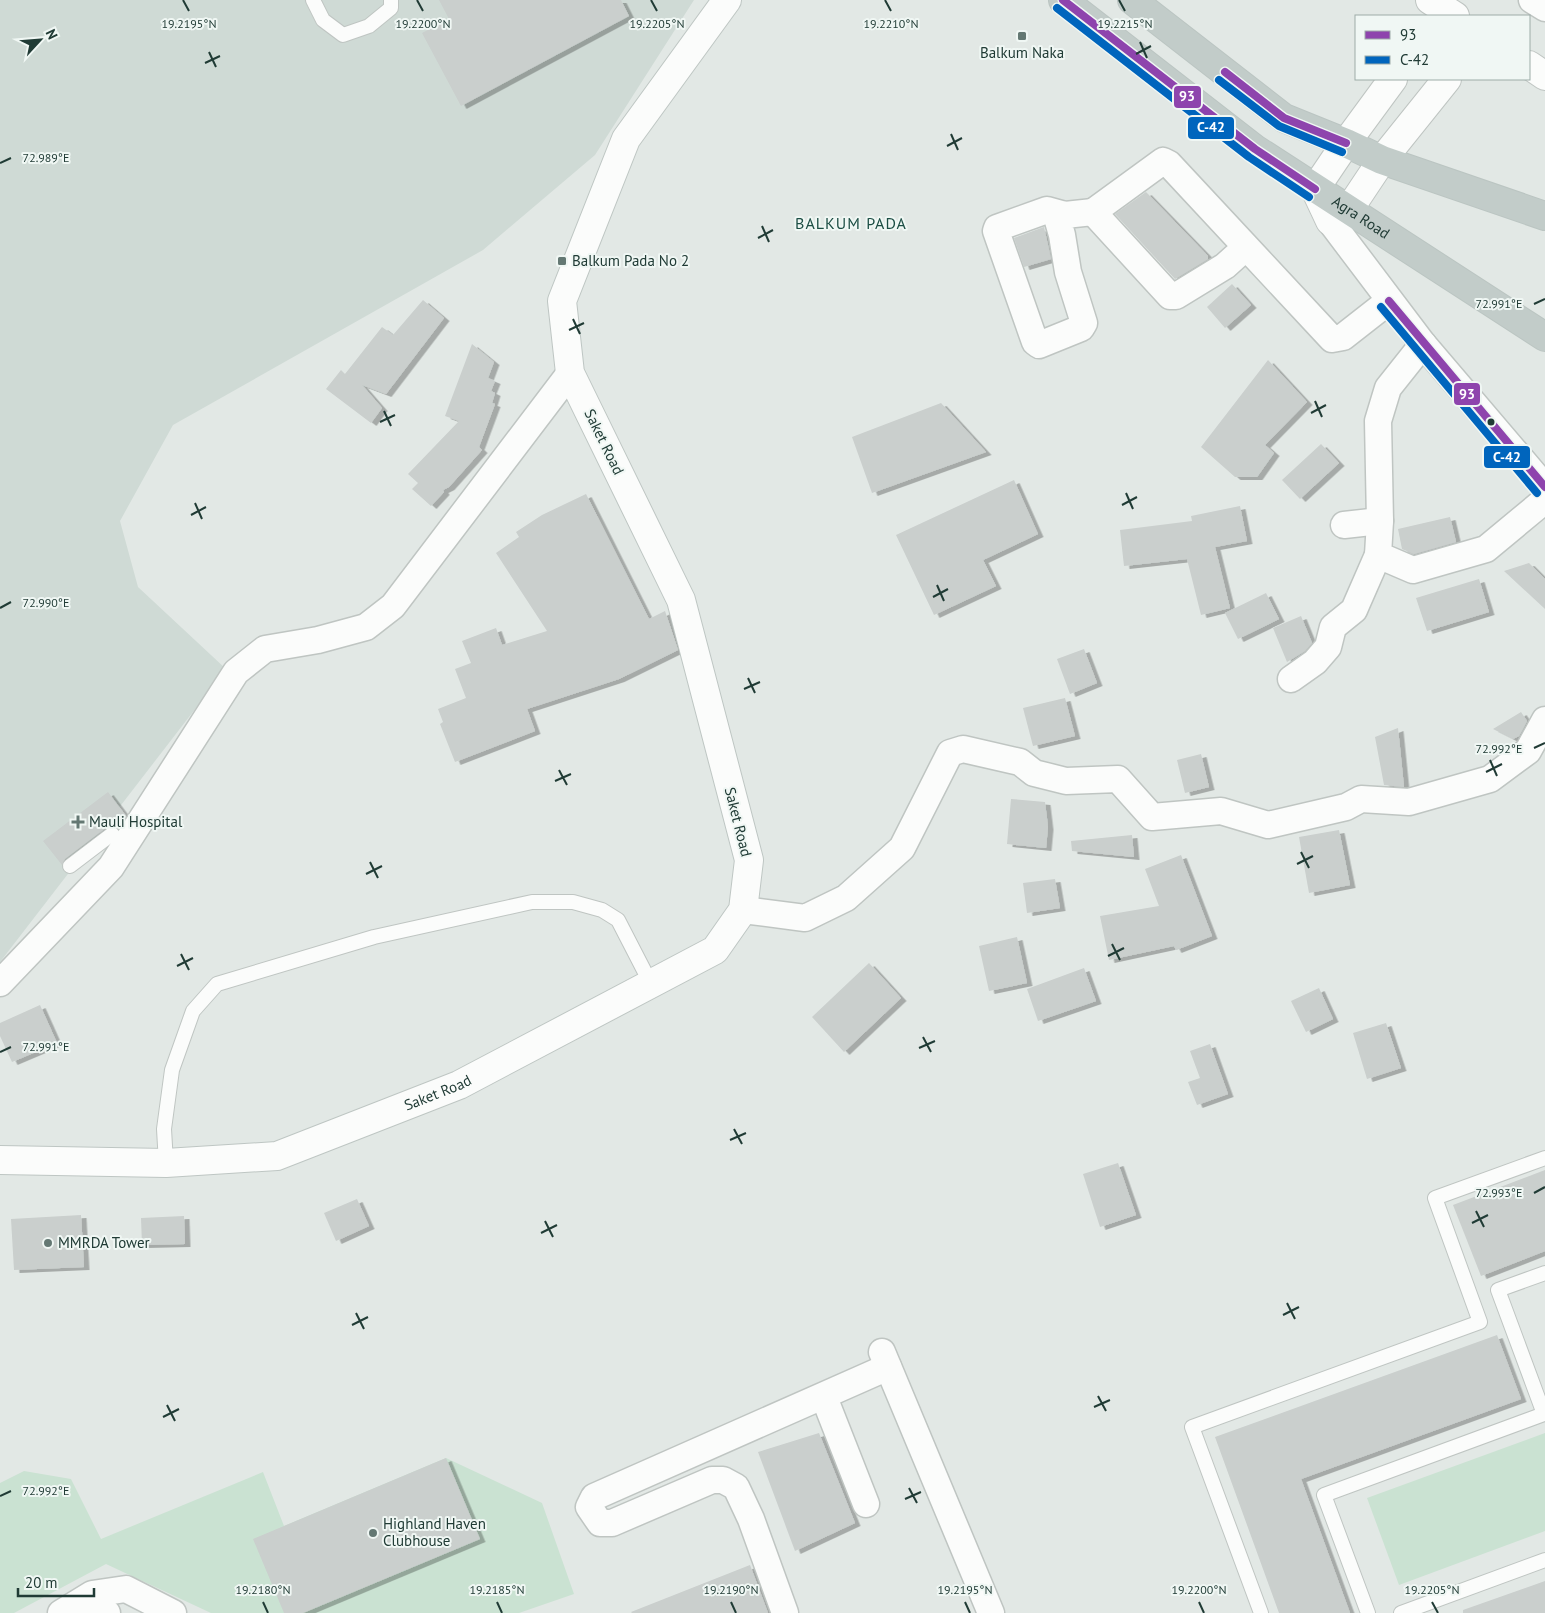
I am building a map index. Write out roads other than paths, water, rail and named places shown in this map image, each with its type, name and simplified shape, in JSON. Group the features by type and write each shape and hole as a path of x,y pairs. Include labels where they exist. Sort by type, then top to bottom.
{"highway":[{"name":"Agra Road","path":"1062,0 1254,149 1315,189 1339,216 1545,337"},
{"path":"1132,0 1284,118 1382,160 1545,216"}],"main road":[{"name":"Saket Road","path":"0,1160 166,1163 277,1156 459,1085 715,950 743,910 748,860 681,600 570,373 562,301 626,139 727,0"},
{"path":"1530,66 1545,76"},
{"path":"1315,189 1392,80"},
{"path":"1339,216 1446,80"}],"street":[{"path":"1532,0 1545,8"},
{"path":"1056,214 1062,235 1068,272 1084,323 1081,328 1039,345 1035,342 996,231 997,228 1047,210 1056,214 1093,212 1163,161 1169,164 1245,248 1332,339 1344,337 1389,301"},
{"path":"1093,212 1170,296 1176,296 1225,266 1245,248"},
{"path":"1339,216 1389,301 1422,344 1545,487"},
{"path":"1292,679 1315,662 1328,647 1333,627 1354,610 1378,555 1380,521 1378,421 1388,388 1422,344"},
{"path":"0,983 111,867 114,845 236,672 265,649 318,640 366,627 393,606 570,373"},
{"path":"1378,555 1413,570 1486,549 1545,500"},
{"path":"1344,525 1380,521"},
{"path":"743,910 805,918 846,898 902,848 950,753 963,749 1020,762 1034,774 1066,781 1118,779 1152,817 1221,811 1268,825 1346,807 1361,799 1409,802 1490,779 1528,751 1545,720"},
{"path":"785,1613 751,1520 736,1487 723,1480 712,1480 612,1524 600,1522 589,1507 594,1497 824,1397 885,1360 991,1613"},
{"path":"824,1397 866,1504"},
{"path":"61,1613 92,1594 126,1590 173,1613"},
{"path":"87,1613 98,1610 107,1613"}],"lane":[{"path":"313,0 323,20 343,35 369,26 391,8 391,0"},
{"path":"70,866 114,845 127,821"},
{"path":"166,1163 164,1129 172,1070 193,1011 217,984 374,937 532,902 573,902 602,910 618,920 650,984"},
{"path":"1261,1613 1192,1427 1480,1322 1435,1198 1545,1158"},
{"path":"1368,1613 1324,1495 1544,1414 1498,1290 1545,1273"},
{"path":"1401,1613 1545,1560"}],"place":[{"name":"Balkum Naka","path":"1022,36"},
{"name":"Balkum Pada No 2","path":"562,261"},
{"name":"Mauli Hospital","path":"78,822"},
{"name":"MMRDA Tower","path":"48,1243"},
{"name":"Highland Haven Clubhouse","path":"373,1533"}],"district":[{"name":"BALKUM PADA","path":"851,223"}]}
